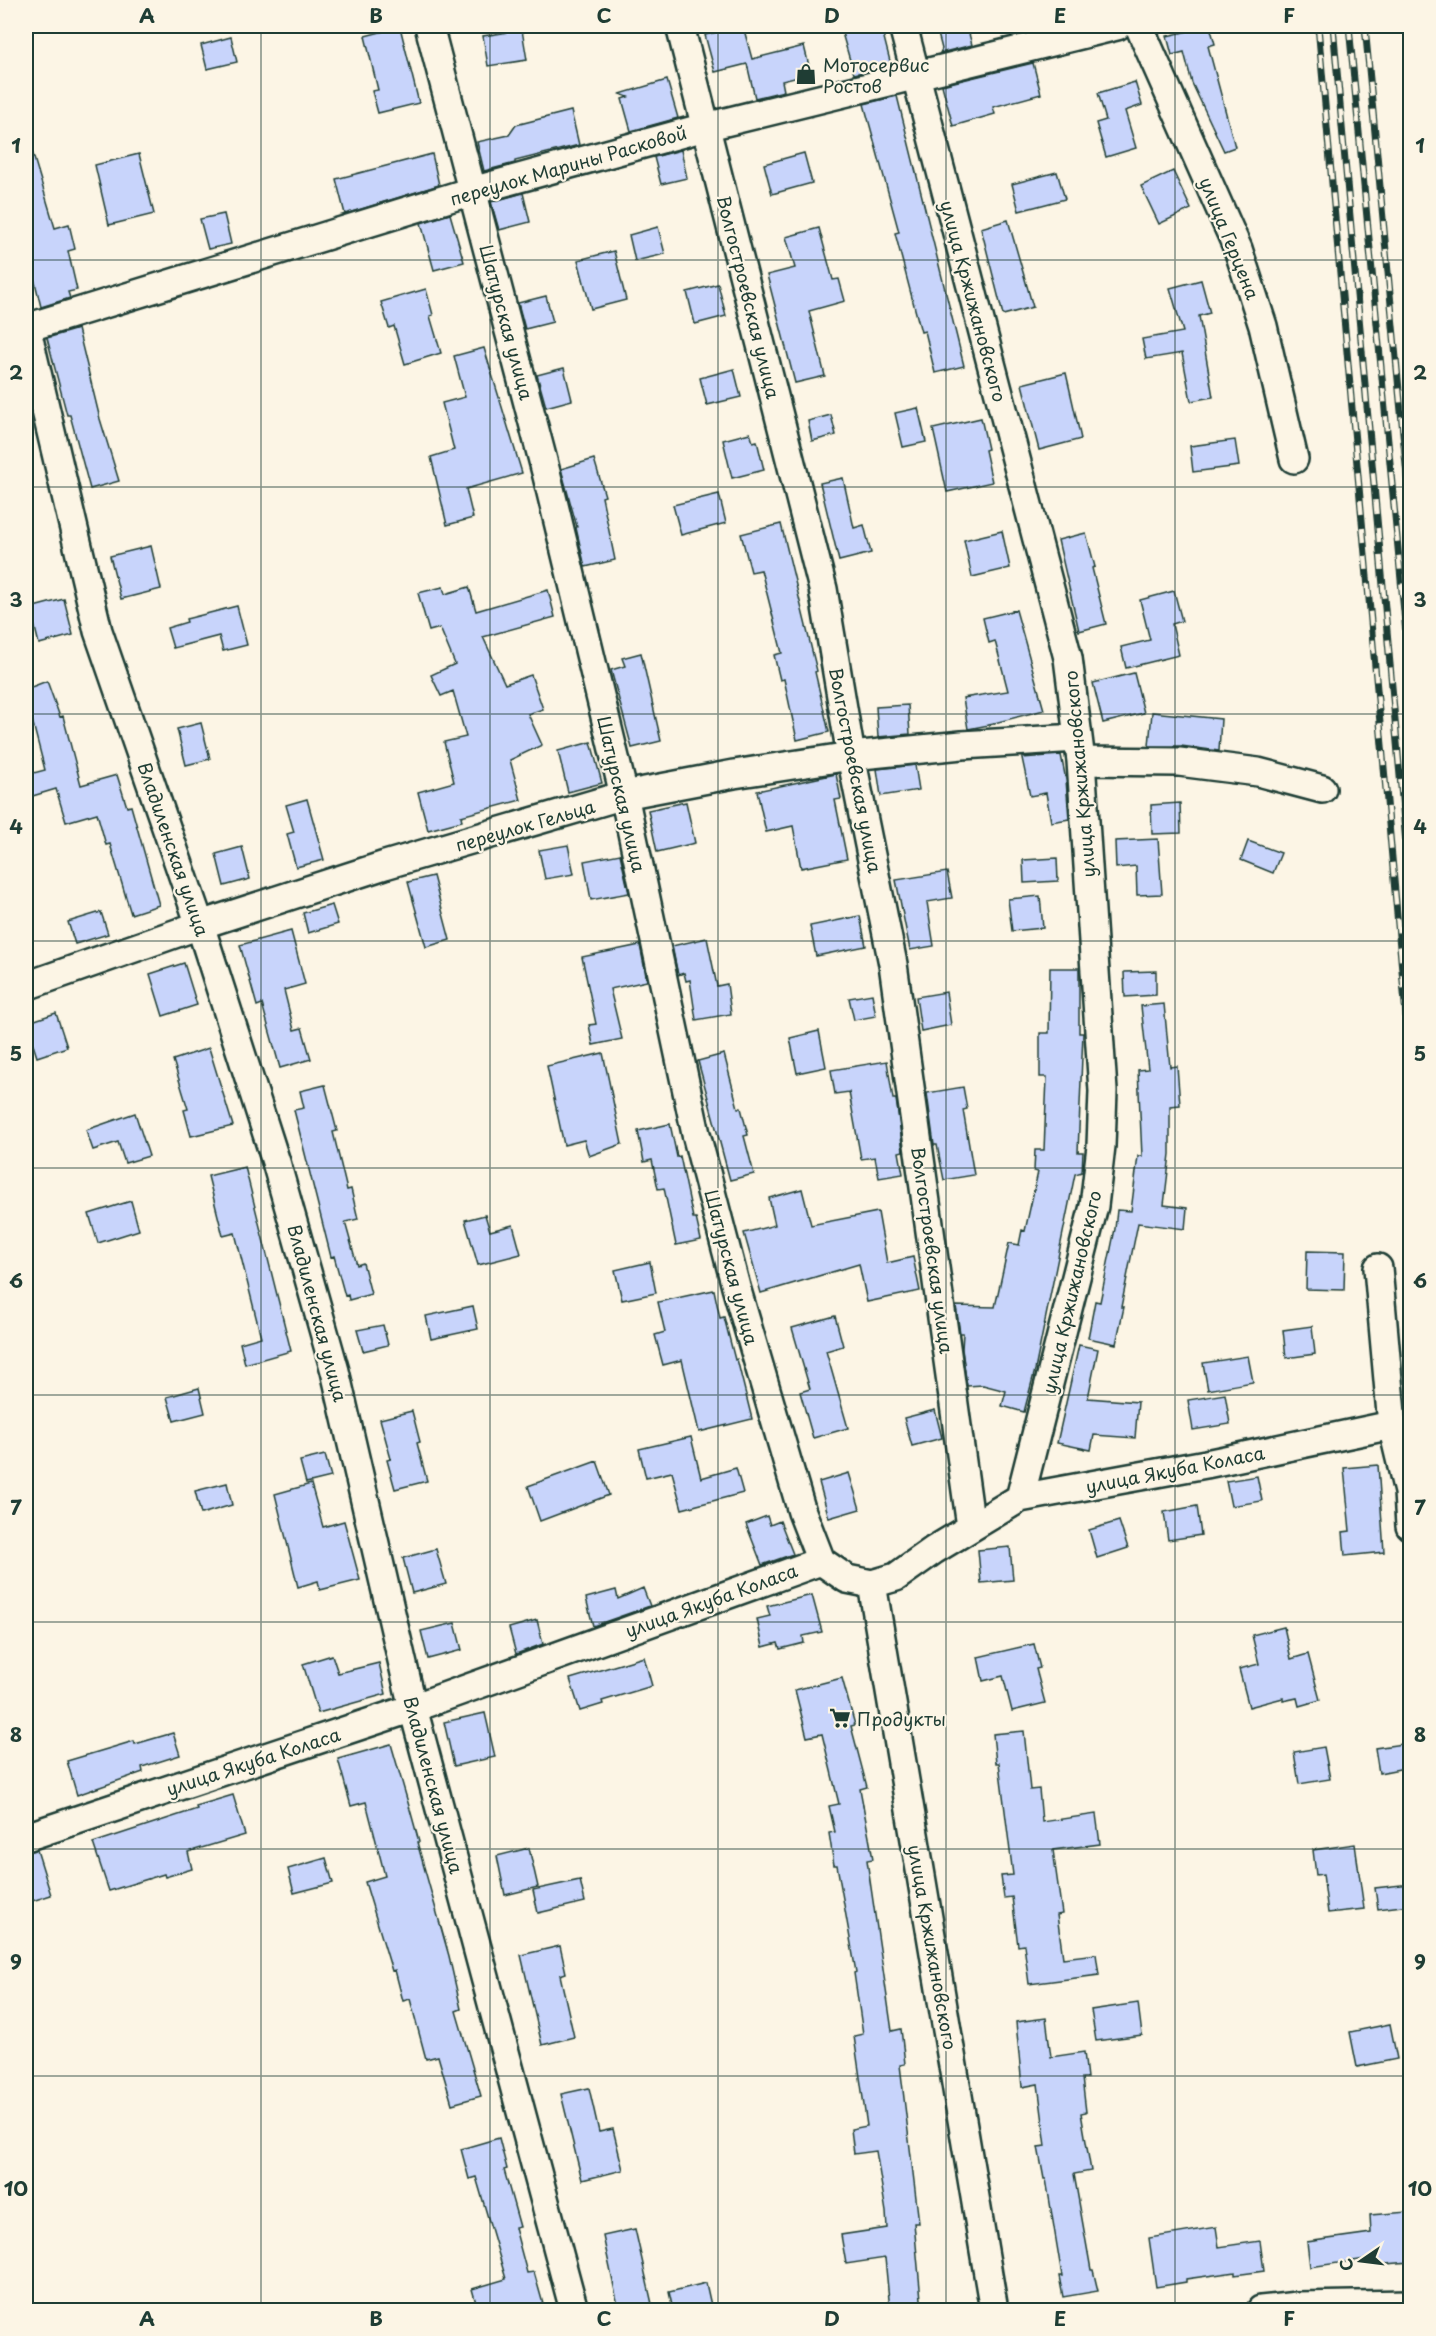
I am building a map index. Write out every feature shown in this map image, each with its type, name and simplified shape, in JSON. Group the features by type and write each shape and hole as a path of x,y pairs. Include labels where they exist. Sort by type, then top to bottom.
{"street":[{"name":"Шатурская улица","path":"429,26 547,476 624,795 696,1134 736,1287 802,1512 821,1561"},
{"name":"Волгостроевская улица","path":"680,26 824,589 851,756 893,964 971,1527"},
{"name":"улица Кржижановского","path":"903,26 1068,658 1079,750 1103,1091 1101,1146 1094,1206 1020,1498"},
{"name":"переулок Марины Расковой","path":"26,327 472,191 705,127 1117,26"},
{"name":"улица Герцена","path":"1139,26 1238,249 1263,326 1294,459"},
{"name":"Владиленская улица","path":"26,327 98,631 200,925 276,1162 335,1371 412,1708 574,2310"},
{"name":"переулок Гельца","path":"26,986 200,925 385,866 624,795 734,774 851,756 962,746 1079,750 1258,772 1322,789"},
{"path":"1378,1268 1392,1425 1408,1492 1410,1526"},
{"name":"улица Якуба Коласа","path":"26,1837 412,1708 821,1561 847,1579 872,1584 896,1576 1020,1498 1206,1464 1392,1425"},
{"name":"улица Кржижановского","path":"872,1584 994,2310"},
{"path":"1262,2310 1297,2306 1410,2304"}],"building":[{"path":"743,26 752,59 804,46 811,74 782,81 784,91 755,98 747,64 715,72 705,35"},
{"path":"840,26 881,26 891,65 854,74"},
{"path":"936,26 967,26 972,45 940,53 942,49"},
{"path":"1210,26 1215,44 1208,46 1235,147 1224,151 1192,83 1184,52 1172,55 1167,36"},
{"path":"400,27 419,103 378,113 372,91 378,90 365,36"},
{"path":"522,30 527,60 488,66 483,36"},
{"path":"231,37 237,62 207,69 201,45"},
{"path":"1033,63 1041,94 993,107 995,114 953,126 942,85"},
{"path":"667,80 678,118 631,131 622,99 628,97 620,94"},
{"path":"1135,82 1142,105 1125,111 1136,148 1106,157 1096,123 1106,120 1098,93"},
{"path":"897,96 964,366 935,373 925,331 921,332 895,233 899,232 864,104"},
{"path":"571,111 579,145 484,171 477,142 509,135 516,125"},
{"path":"26,148 31,148 55,228 69,224 75,249 68,251 77,290 68,292 70,298 41,307 26,245"},
{"path":"681,150 687,178 661,184 654,157"},
{"path":"804,153 812,183 772,194 764,164"},
{"path":"139,154 154,214 109,225 95,165"},
{"path":"432,154 439,185 345,214 336,179"},
{"path":"1173,171 1191,209 1159,224 1141,186"},
{"path":"1057,172 1065,199 1019,211 1012,184"},
{"path":"523,193 530,222 499,230 491,202"},
{"path":"224,214 231,244 208,249 200,219"},
{"path":"450,214 464,262 434,270 421,223"},
{"path":"1008,220 1033,307 1003,315 981,228"},
{"path":"658,227 665,254 635,261 629,235"},
{"path":"819,228 833,280 839,279 845,301 809,311 825,376 795,383 767,275 795,268 786,237"},
{"path":"614,251 626,300 591,309 578,260"},
{"path":"1201,280 1210,313 1199,316 1213,397 1191,401 1182,353 1146,359 1142,339 1183,332 1170,288"},
{"path":"718,284 726,316 695,324 687,292"},
{"path":"426,289 433,315 430,316 441,353 405,364 394,326 389,328 381,302"},
{"path":"546,296 553,322 525,329 518,303"},
{"path":"78,329 100,419 119,481 90,489 70,415 67,415 47,338"},
{"path":"484,348 522,473 466,489 473,518 447,525 431,457 454,450 442,403 465,397 454,356"},
{"path":"564,368 572,400 546,407 537,375"},
{"path":"734,369 741,397 707,405 700,378"},
{"path":"1066,373 1081,439 1039,450 1022,384"},
{"path":"918,408 926,442 903,447 895,413"},
{"path":"831,415 836,435 812,441 808,421"},
{"path":"981,418 992,482 947,492 933,429"},
{"path":"750,433 753,442 757,441 764,470 732,478 723,440"},
{"path":"1235,440 1239,466 1193,472 1190,446"},
{"path":"594,459 605,496 602,497 615,560 585,567 561,469"},
{"path":"843,478 854,528 864,525 871,553 839,561 820,483"},
{"path":"719,494 726,523 681,535 673,505"},
{"path":"781,524 817,671 815,672 829,732 797,740 784,679 780,680 774,655 782,653 761,570 751,572 741,534"},
{"path":"1002,531 1010,568 972,577 964,540"},
{"path":"1086,533 1106,624 1079,631 1058,540"},
{"path":"151,546 161,589 121,599 110,556"},
{"path":"443,587 445,594 469,587 476,611 548,590 555,617 483,637 505,684 531,675 543,709 528,714 542,745 510,760 521,800 461,816 462,821 428,830 418,792 454,782 444,742 466,737 453,691 441,696 431,675 455,664 440,628 429,631 418,593"},
{"path":"1174,591 1182,621 1172,624 1179,655 1126,668 1121,647 1150,640 1140,600"},
{"path":"64,599 73,635 39,644 30,608"},
{"path":"237,606 247,645 223,651 219,636 173,648 167,628 187,622 186,619"},
{"path":"1016,610 1044,710 968,729 963,698 1008,691 995,641 989,643 983,618"},
{"path":"641,653 661,741 632,748 611,670 625,666 622,658"},
{"path":"1134,673 1144,713 1103,723 1093,683"},
{"path":"47,681 60,717 63,716 81,785 117,775 127,807 131,806 159,905 131,914 110,844 106,845 97,813 66,822 56,789 26,798 26,775 45,770 30,712 26,714 26,689"},
{"path":"908,705 910,734 878,737 876,707"},
{"path":"1152,712 1221,719 1219,751 1181,746 1149,746"},
{"path":"201,723 210,759 186,765 177,729"},
{"path":"591,742 602,783 568,792 558,751"},
{"path":"1061,755 1066,780 1069,819 1051,822 1046,793 1030,796 1022,758"},
{"path":"915,765 919,790 881,796 877,769"},
{"path":"836,774 841,799 835,800 847,859 801,868 793,826 766,832 757,791"},
{"path":"307,799 324,860 296,867 287,834 294,832 286,805"},
{"path":"686,802 695,843 657,852 648,810"},
{"path":"1180,803 1181,833 1152,834 1151,805"},
{"path":"1158,839 1162,894 1137,895 1136,866 1116,868 1115,841"},
{"path":"1248,841 1281,853 1273,873 1241,860"},
{"path":"568,845 574,874 545,879 539,850"},
{"path":"242,847 250,879 224,886 216,854"},
{"path":"620,854 629,893 591,900 584,861"},
{"path":"1057,858 1058,881 1024,883 1023,860"},
{"path":"947,872 952,898 927,902 934,946 910,950 896,880"},
{"path":"433,876 450,940 426,947 408,882"},
{"path":"1040,896 1043,928 1012,931 1008,899"},
{"path":"332,905 338,924 308,933 303,913"},
{"path":"101,912 108,934 75,944 68,922"},
{"path":"860,916 866,946 816,956 810,926"},
{"path":"291,931 305,984 284,990 294,1030 302,1028 311,1059 280,1068 262,1004 257,1006 240,945"},
{"path":"707,938 717,986 727,984 731,1014 696,1020 690,980 686,981 684,973 678,975 672,946"},
{"path":"640,945 647,981 610,989 622,1039 593,1045 589,1025 596,1024 582,957"},
{"path":"184,963 197,1005 163,1016 150,974"},
{"path":"1050,968 1079,968 1079,1033 1083,1033 1078,1152 1083,1152 1082,1172 1075,1174 1035,1370 1024,1412 1002,1406 1006,1391 983,1385 967,1386 962,1349 963,1333 960,1333 956,1306 995,1307 1009,1243 1019,1245 1022,1230 1025,1231 1038,1172 1034,1171 1035,1150 1044,1150 1047,1077 1040,1077 1040,1033 1049,1033"},
{"path":"1156,971 1156,995 1125,997 1124,972"},
{"path":"946,992 951,1025 921,1031 916,997"},
{"path":"872,994 876,1016 854,1020 849,998"},
{"path":"1164,1004 1170,1067 1177,1066 1180,1105 1170,1106 1170,1154 1164,1205 1187,1208 1185,1229 1138,1223 1116,1344 1088,1338 1095,1301 1100,1302 1117,1210 1131,1211 1138,1156 1142,1156 1138,1070 1148,1069 1141,1006"},
{"path":"56,1013 67,1047 37,1057 26,1023"},
{"path":"819,1031 826,1067 797,1073 790,1038"},
{"path":"209,1048 233,1126 191,1136 184,1110 188,1109 173,1060"},
{"path":"603,1053 622,1144 589,1156 584,1140 564,1145 547,1066"},
{"path":"724,1054 738,1108 741,1108 748,1135 744,1136 754,1174 730,1180 698,1061"},
{"path":"887,1061 893,1099 896,1099 903,1151 899,1152 903,1174 879,1178 875,1157 861,1159 849,1092 835,1094 831,1070"},
{"path":"325,1085 337,1131 333,1132 347,1190 351,1189 358,1219 345,1222 357,1265 363,1263 371,1294 349,1300 348,1295 345,1296 334,1256 331,1257 294,1110 304,1108 300,1091"},
{"path":"963,1087 967,1109 963,1110 974,1175 944,1180 937,1145 934,1145 927,1093"},
{"path":"135,1113 149,1156 125,1163 118,1142 93,1150 86,1130"},
{"path":"670,1124 677,1157 680,1156 693,1218 696,1218 701,1240 676,1245 664,1188 658,1189 652,1160 644,1162 638,1131"},
{"path":"245,1167 291,1351 245,1364 240,1343 261,1337 235,1233 223,1236 208,1176"},
{"path":"802,1189 811,1225 878,1212 887,1263 913,1257 920,1291 867,1302 859,1264 761,1293 744,1233 775,1225 769,1198"},
{"path":"131,1201 139,1230 98,1243 89,1214"},
{"path":"485,1215 490,1231 513,1225 521,1254 478,1265 465,1220"},
{"path":"1307,1251 1345,1252 1344,1290 1306,1289"},
{"path":"650,1262 656,1293 622,1300 615,1270"},
{"path":"714,1290 720,1318 724,1317 735,1360 737,1359 752,1419 699,1432 682,1360 663,1365 655,1335 665,1332 658,1302"},
{"path":"473,1306 478,1329 431,1339 426,1316"},
{"path":"835,1316 843,1346 826,1351 848,1428 813,1438 800,1392 810,1389 792,1328"},
{"path":"383,1325 388,1345 363,1351 357,1330"},
{"path":"1312,1326 1315,1354 1286,1358 1283,1330"},
{"path":"1079,1345 1098,1349 1088,1398 1138,1402 1135,1438 1094,1435 1091,1450 1057,1443"},
{"path":"1248,1356 1253,1382 1208,1390 1203,1363"},
{"path":"199,1388 205,1413 174,1421 167,1397"},
{"path":"1225,1394 1230,1424 1193,1430 1188,1400"},
{"path":"935,1410 942,1438 912,1446 904,1418"},
{"path":"412,1411 420,1442 417,1443 427,1481 395,1489 387,1460 391,1459 380,1419"},
{"path":"691,1437 701,1478 736,1468 743,1493 682,1509 672,1472 646,1478 639,1449"},
{"path":"325,1455 331,1477 306,1483 300,1461"},
{"path":"597,1461 609,1495 540,1521 528,1486"},
{"path":"1378,1465 1384,1552 1345,1556 1343,1532 1350,1531 1344,1468"},
{"path":"849,1473 860,1509 829,1518 819,1482"},
{"path":"1257,1476 1262,1501 1231,1506 1226,1481"},
{"path":"227,1483 232,1505 201,1514 195,1491"},
{"path":"311,1484 323,1527 344,1521 360,1580 320,1590 318,1581 298,1587 275,1494"},
{"path":"1197,1506 1201,1535 1168,1540 1164,1512"},
{"path":"767,1516 770,1525 780,1521 793,1554 762,1565 746,1524"},
{"path":"1119,1521 1128,1548 1097,1558 1089,1530"},
{"path":"1010,1547 1013,1580 981,1583 978,1550"},
{"path":"436,1549 446,1584 412,1593 403,1558"},
{"path":"643,1588 650,1606 593,1626 586,1598 616,1590 618,1599"},
{"path":"812,1595 822,1632 803,1636 804,1643 780,1649 778,1643 763,1647 757,1619 770,1616 767,1606"},
{"path":"537,1620 543,1644 516,1654 509,1628"},
{"path":"455,1623 462,1650 428,1659 421,1631"},
{"path":"1284,1627 1291,1659 1308,1654 1320,1700 1299,1706 1297,1698 1283,1701 1283,1698 1249,1707 1239,1669 1259,1664 1252,1635"},
{"path":"1034,1644 1040,1668 1036,1669 1045,1703 1012,1711 1003,1676 983,1681 978,1657"},
{"path":"332,1655 338,1673 379,1663 386,1694 318,1713 303,1664"},
{"path":"644,1657 652,1686 602,1701 603,1704 580,1711 570,1679"},
{"path":"842,1678 855,1725 851,1726 867,1787 860,1789 873,1859 867,1860 892,2031 901,2029 905,2064 900,2065 919,2223 914,2223 922,2310 890,2310 885,2258 846,2264 841,2235 887,2228 886,2212 876,2151 854,2154 851,2129 867,2126 854,2036 863,2034 854,1973 856,1972 829,1833 835,1832 829,1806 839,1804 822,1734 807,1737 795,1690"},
{"path":"485,1713 495,1757 454,1766 444,1722"},
{"path":"1024,1731 1030,1790 1039,1789 1042,1822 1096,1814 1100,1844 1053,1850 1062,1914 1057,1915 1063,1958 1096,1954 1099,1975 1029,1984 1024,1945 1018,1946 1012,1897 1004,1898 1001,1876 1013,1875 999,1763 996,1763 993,1734"},
{"path":"173,1733 180,1755 142,1767 143,1772 77,1795 67,1761 134,1741 135,1744"},
{"path":"1409,1743 1410,1767 1379,1773 1375,1748"},
{"path":"391,1744 449,1956 461,2009 456,2011 481,2096 452,2104 438,2056 426,2059 410,1999 403,2001 395,1970 392,1971 365,1882 385,1876 366,1802 351,1806 338,1759"},
{"path":"1324,1747 1330,1779 1299,1784 1294,1752"},
{"path":"233,1795 245,1835 188,1852 192,1869 165,1877 164,1874 109,1891 93,1843"},
{"path":"1355,1844 1364,1909 1328,1913 1323,1874 1316,1875 1313,1850"},
{"path":"529,1848 538,1887 505,1895 497,1856"},
{"path":"37,1850 51,1895 26,1903 26,1852"},
{"path":"326,1858 333,1883 294,1893 288,1869"},
{"path":"580,1880 585,1902 538,1913 533,1890"},
{"path":"1410,1884 1410,1905 1378,1909 1375,1888"},
{"path":"560,1946 566,1973 560,1975 574,2037 542,2045 521,1955"},
{"path":"1138,2003 1142,2035 1096,2041 1091,2010"},
{"path":"1046,2018 1051,2057 1084,2052 1087,2078 1082,2078 1086,2112 1081,2113 1091,2171 1074,2174 1091,2270 1093,2270 1098,2291 1063,2297 1059,2276 1062,2276 1046,2179 1044,2179 1038,2147 1046,2146 1038,2084 1022,2087 1016,2022"},
{"path":"1390,2024 1397,2059 1357,2067 1350,2032"},
{"path":"589,2088 599,2132 613,2129 623,2170 582,2180 561,2094"},
{"path":"499,2138 507,2169 504,2170 520,2227 515,2228 527,2273 534,2272 543,2304 520,2310 478,2310 472,2289 506,2279 476,2177 469,2179 461,2149"},
{"path":"1408,2212 1410,2262 1374,2265 1373,2258 1310,2267 1307,2242 1371,2233 1370,2215"},
{"path":"1216,2227 1219,2247 1260,2241 1264,2271 1235,2275 1235,2272 1186,2279 1186,2282 1156,2287 1149,2238"},
{"path":"635,2229 652,2304 619,2310 603,2236"},
{"path":"706,2283 712,2310 673,2310 669,2292"}],"railway":[{"path":"1318,26 1410,1060"},
{"path":"1333,26 1410,888"},
{"path":"1349,26 1410,676"},
{"path":"1365,26 1410,508"}],"place":[{"name":"Мотосервис Ростов","path":"806,74"},
{"name":"Продукты","path":"840,1718"}]}
